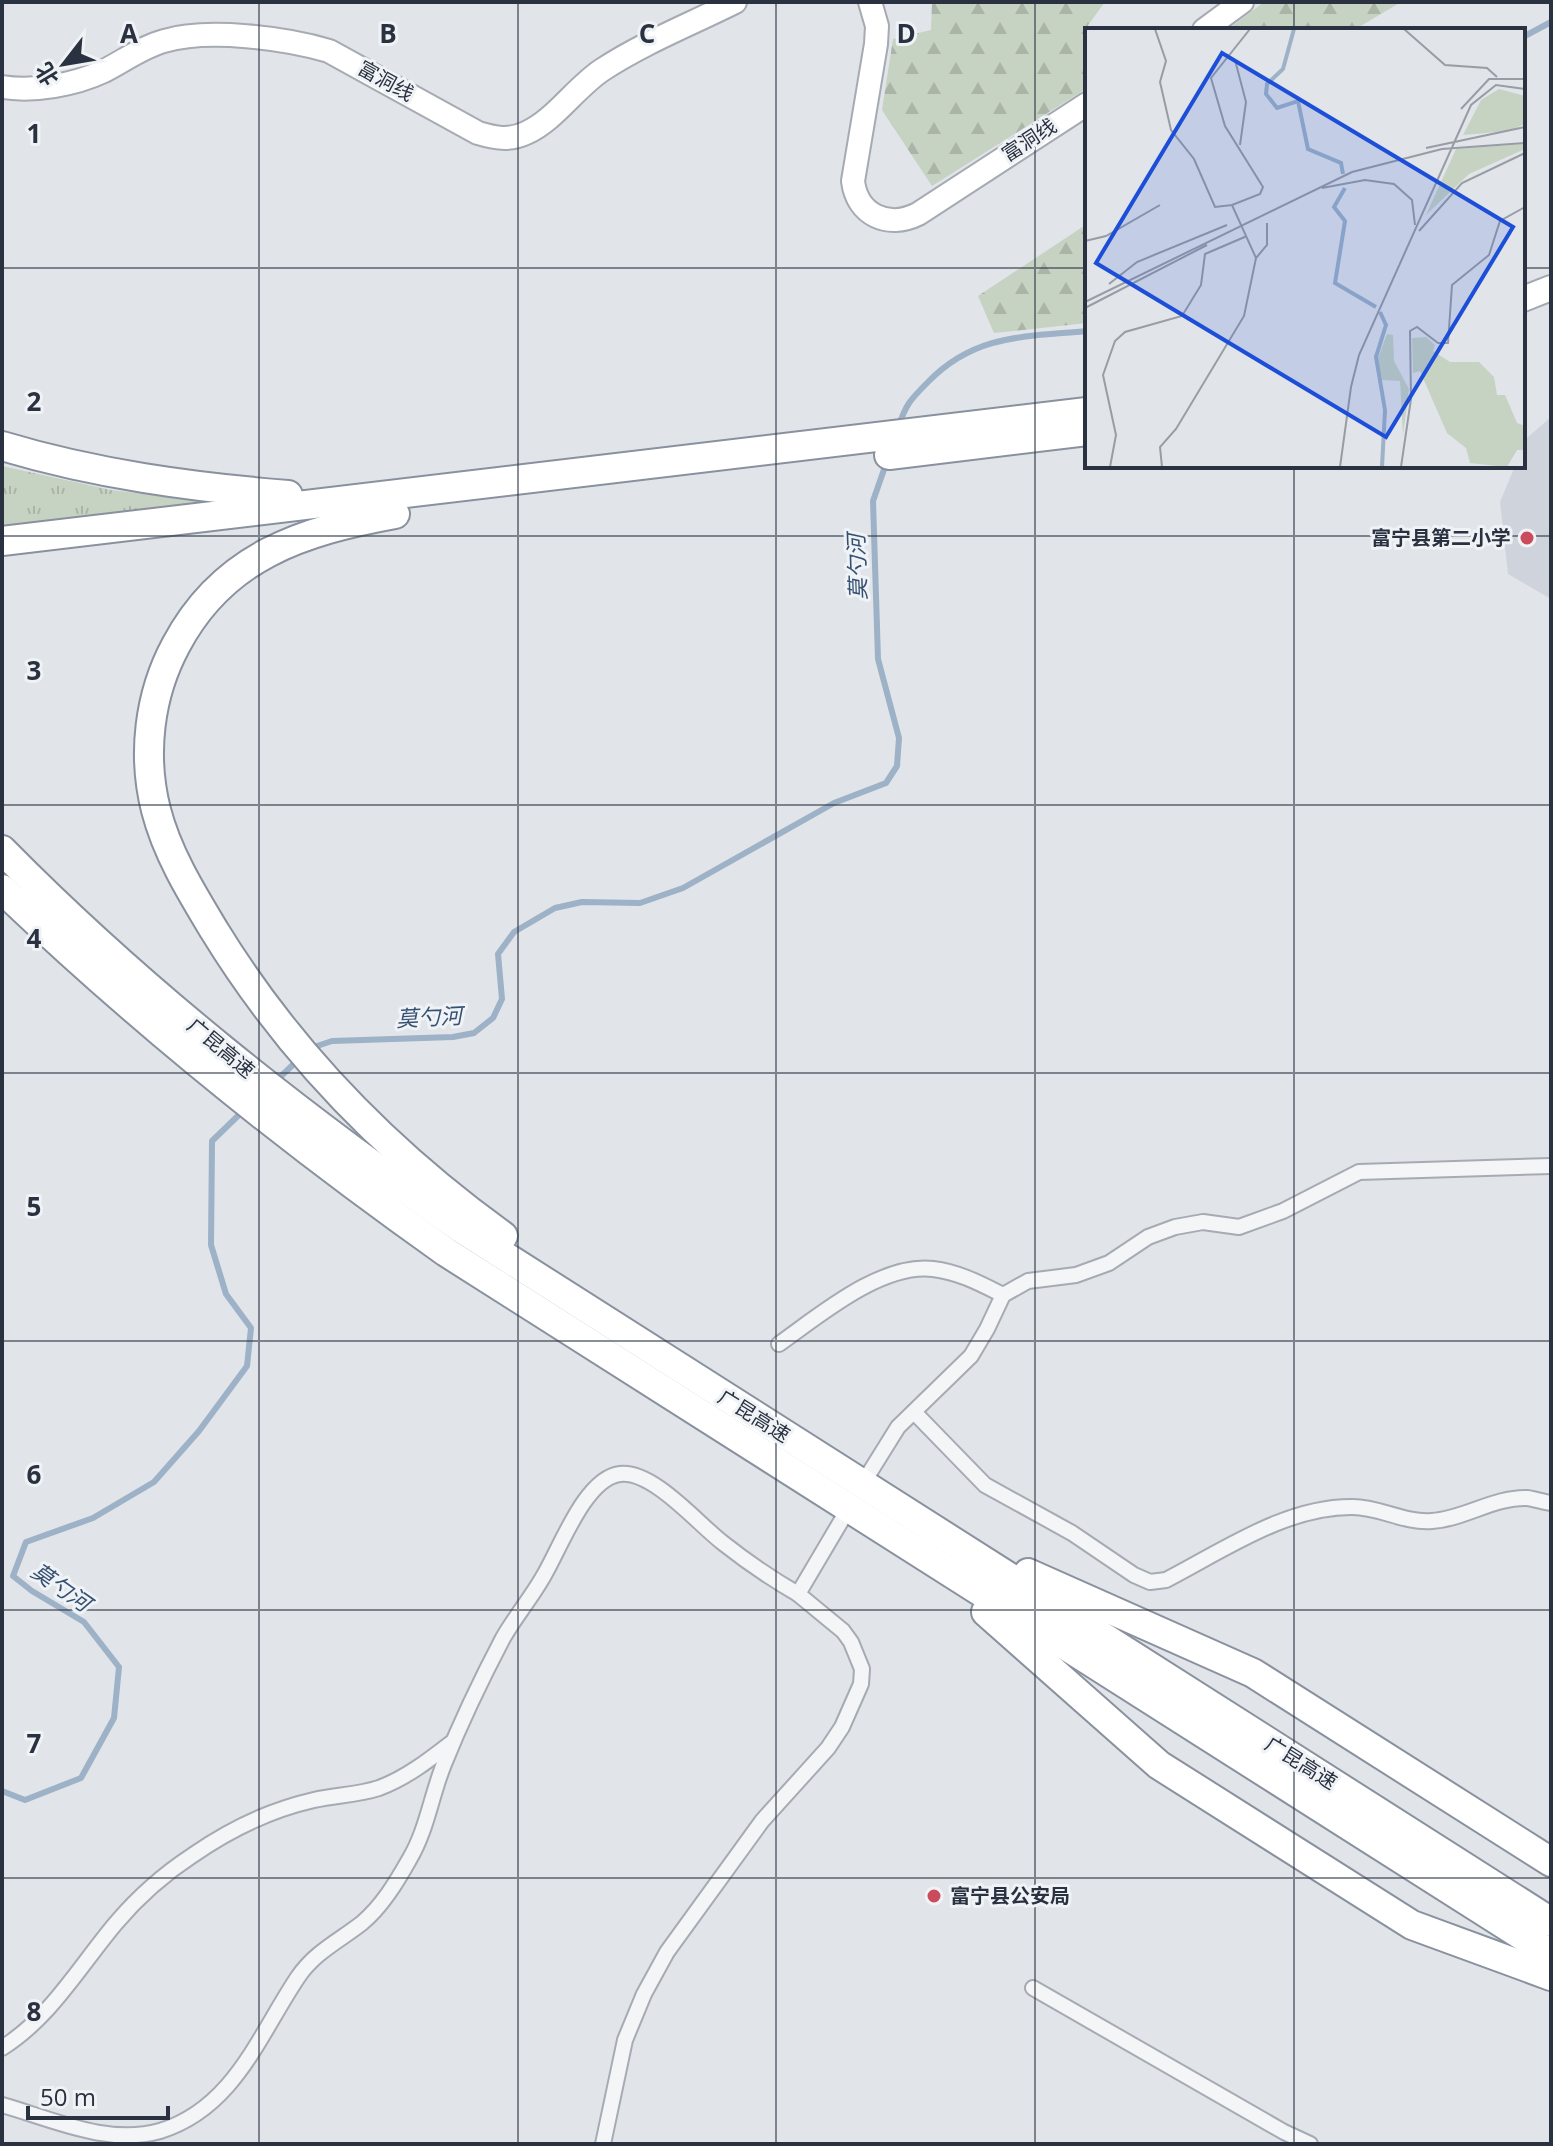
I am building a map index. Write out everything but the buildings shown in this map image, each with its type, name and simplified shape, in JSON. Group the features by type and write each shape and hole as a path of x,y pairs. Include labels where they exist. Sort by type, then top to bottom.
{"highway":[{"path":"2,560 394,504 961,436 1085,412"},
{"path":"961,436 1085,431"},
{"path":"2,446 87,468 197,486 394,504"},
{"path":"2,541 394,504"},
{"path":"394,504 298,537 252,560 212,593 169,658 153,707 149,759 151,784 164,835 213,929 258,996 325,1079 402,1154 470,1237"},
{"name":"广昆高速","path":"2,850 102,963"},
{"name":"广昆高速","path":"2,889 215,1044 303,1114 470,1237 1551,1954"},
{"name":"广昆高速","path":"470,1237 791,1440 930,1544 1551,1922"},
{"path":"930,1544 1253,1673 1551,1862"},
{"path":"930,1544 1159,1765 1412,1925 1551,1976"}],"main road":[{"name":"富洞线","path":"2,87 24,89 85,79 164,41 185,36 228,35 329,51 478,133 495,138 512,138 542,123 600,71 735,2"},
{"name":"富洞线","path":"870,2 877,26 876,44 853,181 859,202 873,214 899,220 918,214 1085,105"},
{"path":"1207,28 1242,2"},
{"path":"1525,298 1551,288"}],"street":[{"path":"798,1594 890,1438 971,1356 1003,1295 1028,1281 1076,1275 1109,1263 1148,1237 1175,1227 1203,1222 1239,1227 1254,1222 1283,1211 1359,1172 1551,1166"},
{"path":"779,1344 859,1290 900,1272 931,1269 964,1276 1003,1295"},
{"path":"914,1412 985,1485 1072,1533 1134,1575 1150,1582 1166,1580 1272,1525 1331,1507 1358,1507 1403,1520 1432,1521 1465,1515 1506,1501 1528,1498 1551,1503"},
{"path":"2,2105 91,2133 125,2137 159,2132 176,2126 201,2109 246,2065 277,2010 313,1958 361,1923 388,1895 421,1839 444,1764 504,1637 542,1579 586,1498 598,1484 614,1475 630,1474 646,1480 668,1495 722,1543 762,1573 798,1594 843,1631 862,1669 861,1684 842,1727 828,1748 762,1821 667,1952 644,1994 625,2040 603,2144"},
{"path":"2,2048 24,2034 45,2014 124,1914 163,1876 189,1857 216,1839 280,1810 379,1788 409,1774 455,1741"},
{"path":"1033,1988 1310,2144"}],"shaded area":[{"name":"富宁县第二小学","path":"1551,417 1551,599 1508,574 1500,502 1514,468 1525,468 1527,438"}],"green space":[{"path":"932,2 1105,2 1083,32 1085,89 932,186 882,110 893,39 931,30"},
{"path":"1264,2 1401,2 1357,28 1230,28"},
{"path":"1085,225 1085,323 994,333 978,296"},
{"path":"2,466 111,490 219,503 2,534"}],"waterway":[{"name":"莫勺河","path":"1525,36 1551,22"},
{"name":"莫勺河","path":"898,428 906,408 917,393 946,366 964,355 982,346 1021,337 1085,331"},
{"name":"莫勺河","path":"311,1048 332,1041 453,1037 474,1033 493,1018 502,999 498,954 514,932 555,908 582,902 640,903 683,888 834,803 886,783 897,766 899,738 878,659 873,501 887,461"},
{"name":"莫勺河","path":"276,1081 300,1058"},
{"name":"莫勺河","path":"2,1791 25,1800 81,1778 114,1718 119,1667 84,1622 13,1576 26,1542 93,1518 154,1482 199,1431 247,1366 251,1328 226,1294 211,1245 212,1141 244,1110"}],"place":[{"name":"富宁县第二小学","path":"1527,538"},
{"name":"富宁县公安局","path":"934,1896"}]}
